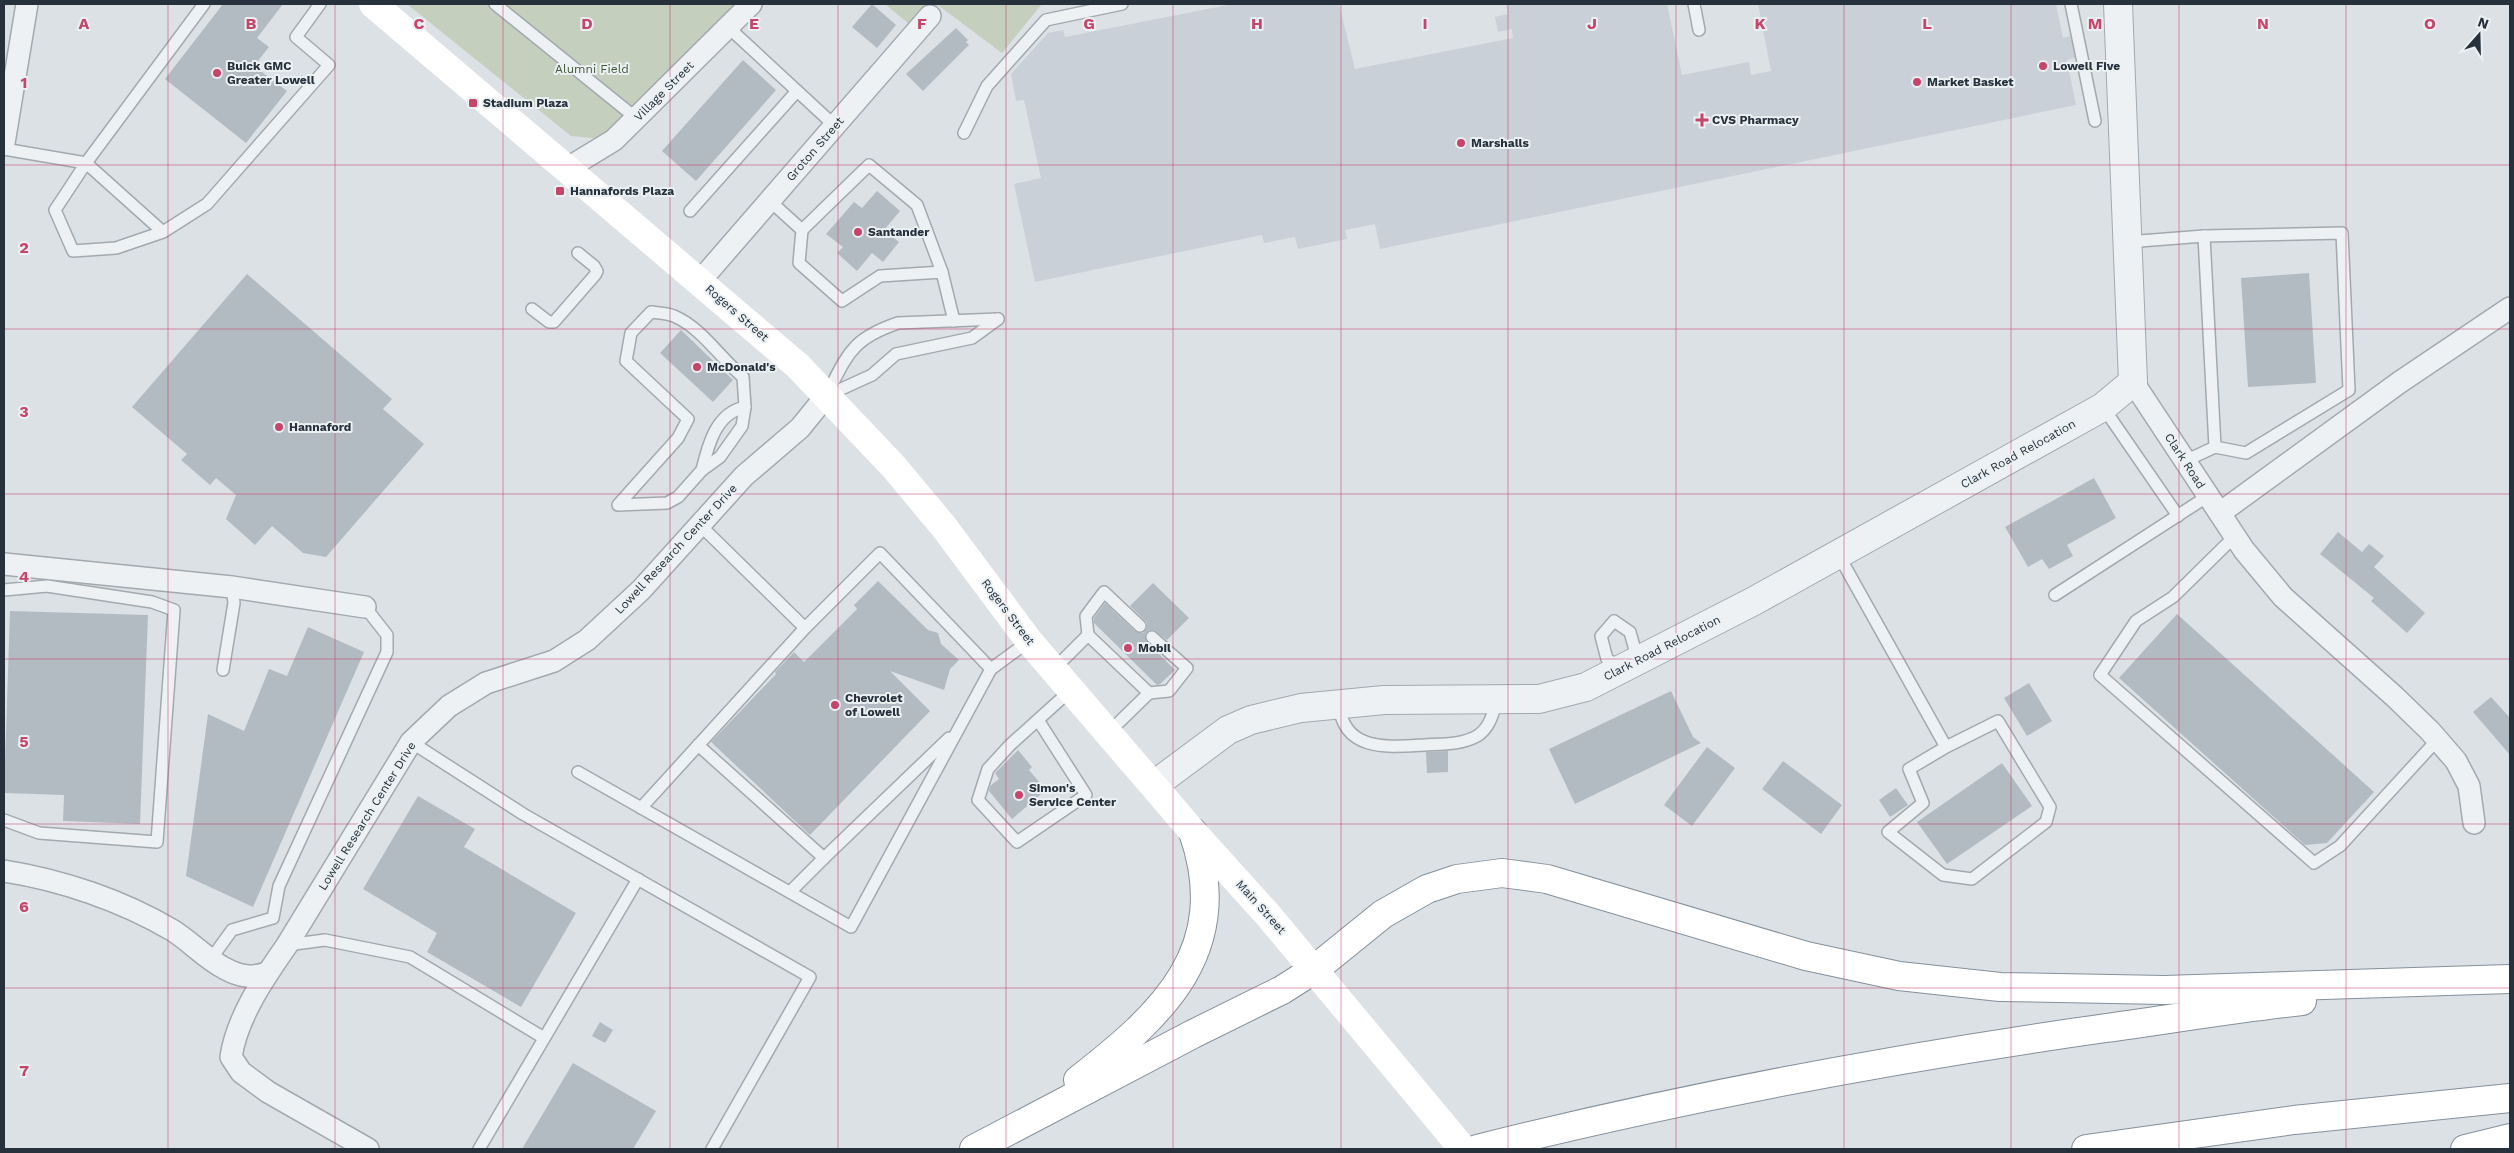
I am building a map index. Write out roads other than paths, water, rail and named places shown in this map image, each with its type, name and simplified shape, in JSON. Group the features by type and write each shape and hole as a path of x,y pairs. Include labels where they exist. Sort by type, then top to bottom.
{"main road":[{"name":"Rogers Street","path":"372,4 568,168 798,365 894,467 944,526 1029,641 1054,669"},
{"name":"Main Street","path":"1054,669 1193,832 1315,969 1463,1149"},
{"path":"1021,1124 1118,1048 1164,1004 1181,980 1198,944 1204,898 1202,869 1193,832"},
{"path":"974,1149 1193,1034 1282,990 1315,969 1383,914 1427,888 1457,879 1502,873 1548,879 1806,956 1899,976 2000,987 2164,990 2510,979"},
{"path":"1487,1147 1714,1096 2002,1043 2271,1005 2510,979"},
{"path":"2086,1149 2294,1120 2510,1098"},
{"path":"2465,1149 2510,1138"}],"street":[{"path":"4,143 27,4"},
{"name":"Village Street","path":"568,168 614,140 751,4"},
{"path":"2118,4 2133,382"},
{"name":"Groton Street","path":"700,281 930,16"},
{"path":"2214,505 2510,308"},
{"name":"Clark Road Relocation","path":"1154,785 1210,742 1251,720 1301,708 1384,700 1539,699 1586,687 1624,669 1838,554 2103,407 2133,382"},
{"name":"Clark Road","path":"2133,382 2235,536 2283,597 2438,739 2466,775 2474,823"},
{"name":"Lowell Research Center Drive","path":"368,1149 268,1092 241,1072 231,1057 234,1039 267,973 287,945 411,742 449,706 486,683 554,661 587,640 641,590 744,476 800,428 826,396"},
{"path":"4,564 232,587 365,607"},
{"path":"4,870 45,878 125,907 173,930 224,969 250,978 267,973"}],"lane":[{"path":"204,4 86,163 55,210 73,251 116,248 163,232 207,204 329,65 296,37 320,4"},
{"path":"495,4 636,118"},
{"path":"964,133 987,86 1046,20 1122,4"},
{"path":"1694,4 1698,30"},
{"path":"2071,4 2094,121"},
{"path":"728,27 835,126"},
{"path":"690,211 797,91"},
{"path":"4,149 86,163 163,232"},
{"path":"942,272 880,276 842,301 799,263 802,230 869,165 917,205 942,272 954,321"},
{"path":"770,201 802,230"},
{"path":"2127,242 2204,236 2342,233 2349,390 2246,453 2215,447 2185,460"},
{"path":"2204,236 2215,447"},
{"path":"532,309 549,322 554,322 595,275 594,266 578,253"},
{"path":"651,312 672,314 692,326 726,363 743,377 745,406 742,426 720,457 702,470 678,497 667,503 618,505 678,438 688,419 626,361 631,333 651,312"},
{"path":"998,319 972,338 896,354 872,374 826,396 852,348 869,335 898,322 998,319"},
{"path":"702,470 714,430 736,408 745,406"},
{"path":"2103,407 2178,516"},
{"path":"2055,595 2178,516 2214,505"},
{"path":"700,525 804,628"},
{"path":"2235,536 2172,597 2136,621 2100,675 2314,863 2340,846 2438,739"},
{"path":"641,808 804,628 880,554 991,669"},
{"path":"1838,554 1946,747"},
{"path":"4,590 46,586 152,602 174,610 158,842 39,833 4,820"},
{"path":"223,670 234,603 232,587"},
{"path":"1140,626 1104,592 1086,616 1088,635 1149,693"},
{"path":"212,959 232,930 273,918 279,886 387,652 387,634 365,607"},
{"path":"1054,669 1088,635"},
{"path":"1109,732 1149,693 1169,691 1187,668 1152,637"},
{"path":"578,772 851,927 991,669 1029,641"},
{"path":"1038,720 1086,796 1017,842 978,800 988,769 1038,720 1072,689"},
{"path":"1339,703 1341,719 1351,734 1366,743 1388,747 1459,743 1477,736 1489,725 1498,700"},
{"path":"1998,721 2050,807 2046,822 1972,879 1943,875 1888,832 1923,803 1909,769 1946,747 1998,721"},
{"path":"790,892 957,730"},
{"path":"411,742 523,814 810,977 712,1149"},
{"path":"698,745 824,858"},
{"path":"479,1149 638,879"},
{"path":"287,945 325,940 410,957 544,1038"}],"place":[{"name":"Lowell Five","path":"2043,66"},
{"name":"Buick GMC Greater Lowell","path":"217,73"},
{"name":"Market Basket","path":"1917,82"},
{"name":"Stadium Plaza","path":"473,103"},
{"name":"CVS Pharmacy","path":"1702,120"},
{"name":"Marshalls","path":"1461,143"},
{"name":"Hannafords Plaza","path":"560,191"},
{"name":"Santander","path":"858,232"},
{"name":"McDonald's","path":"697,367"},
{"name":"Hannaford","path":"279,427"},
{"name":"Mobil","path":"1128,648"},
{"name":"Chevrolet of Lowell","path":"835,705"},
{"name":"Simon's Service Center","path":"1019,795"}],"park label":[{"name":"Alumni Field","path":"592,69"}]}
